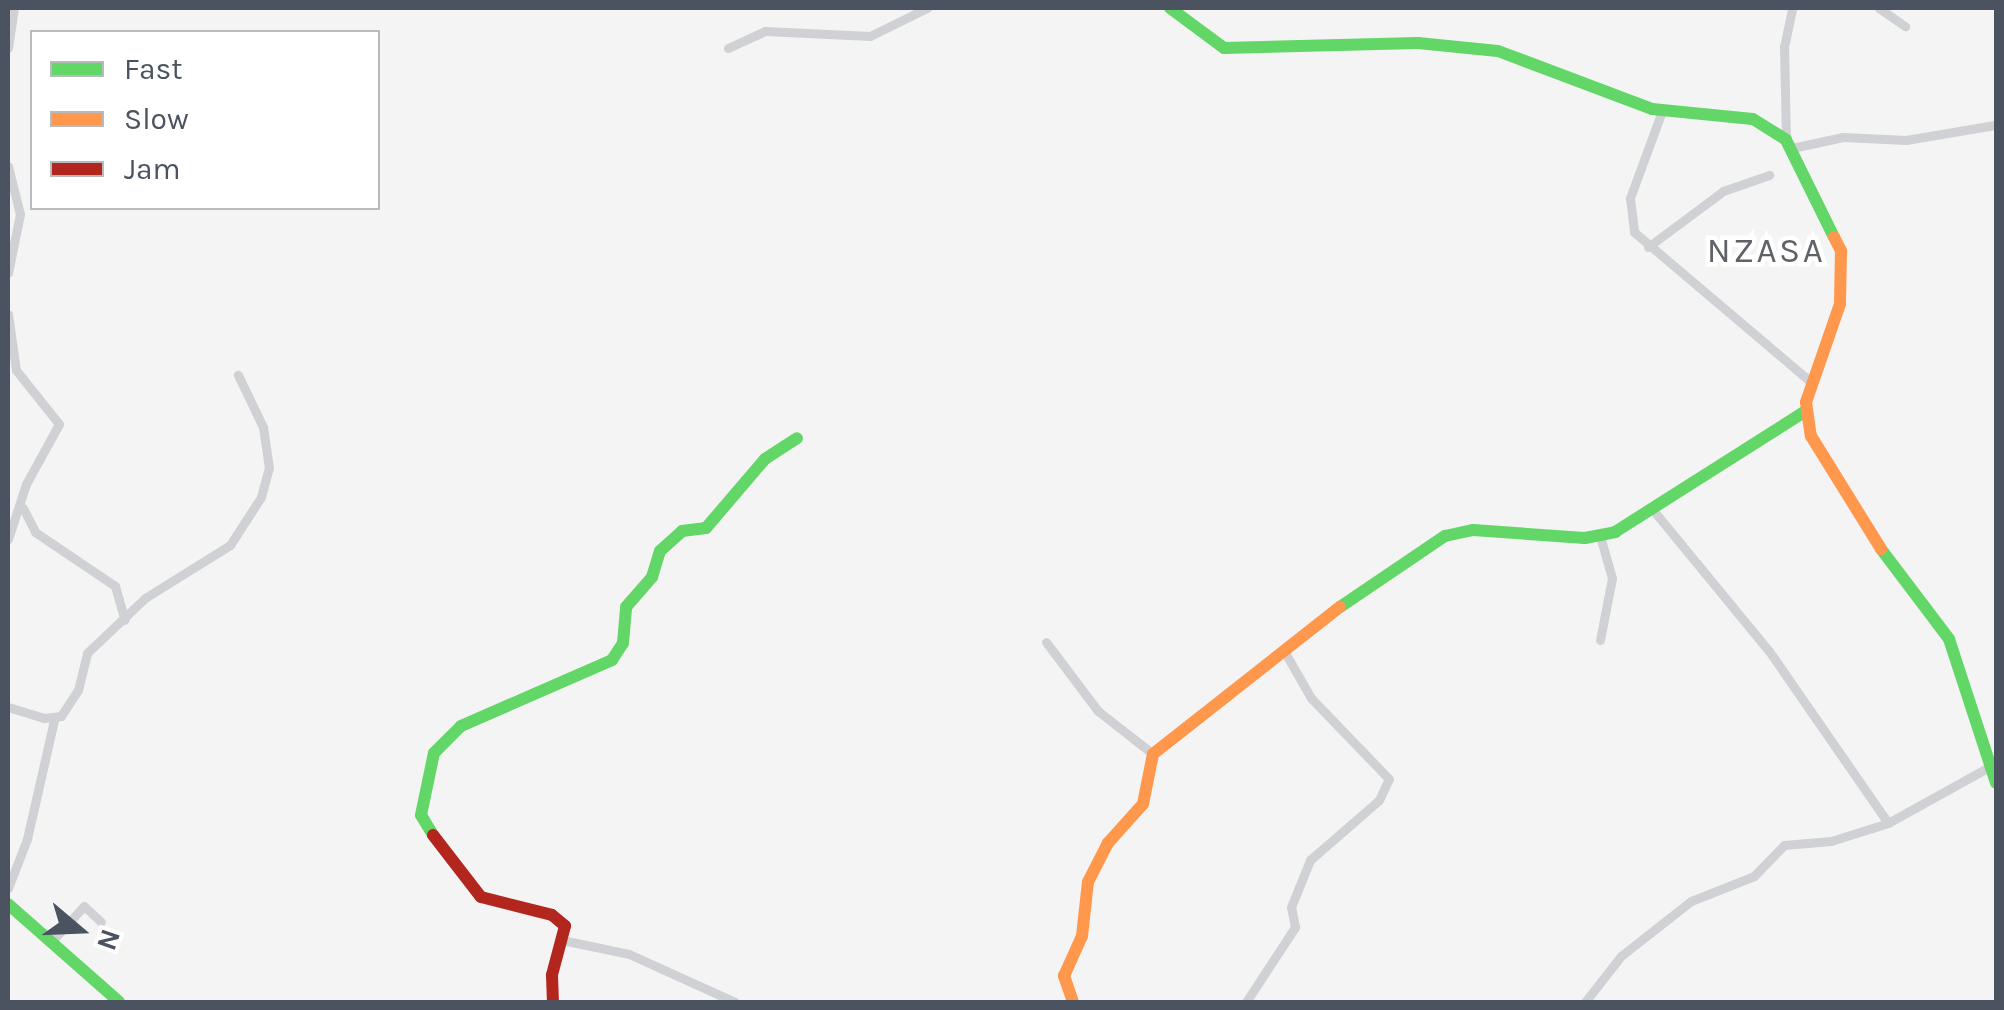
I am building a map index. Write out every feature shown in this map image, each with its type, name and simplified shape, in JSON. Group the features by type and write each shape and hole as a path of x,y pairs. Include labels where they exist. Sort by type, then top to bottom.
{"street":[{"path":"8,48 14,8"},
{"path":"728,48 765,31 870,36 927,8"},
{"path":"1170,8 1224,48 1418,43 1498,51 1662,111 1753,119 1789,144 1842,137 1906,140 1995,125"},
{"path":"1792,8 1784,47 1789,144 1841,251 1840,306 1806,411 1843,496 1949,639 1996,783"},
{"path":"1879,8 1905,26"},
{"path":"1662,111 1630,198 1629,221 1648,247 1812,383"},
{"path":"8,166 20,214 8,273"},
{"path":"1648,247 1724,191 1769,174"},
{"path":"8,322 16,370 60,424 26,484 22,508 8,539"},
{"path":"8,888 27,839 54,720 74,700 88,654 180,573 224,553 261,497 268,445 238,375"},
{"path":"1072,1002 1063,981 1082,936 1088,882 1108,843 1143,804 1153,754 1283,649 1445,536 1473,530 1600,536 1653,510 1806,411"},
{"path":"553,1002 562,940 560,920 468,888 425,830 422,785 434,753 461,726 612,660 623,643 626,607 652,577 660,551 682,531 706,528 765,459 797,438"},
{"path":"22,508 35,532 116,586 125,620"},
{"path":"1653,510 1769,650 1888,823"},
{"path":"1600,536 1612,578 1600,640"},
{"path":"1046,642 1098,711 1153,754"},
{"path":"1246,1002 1296,927 1291,907 1310,860 1378,800 1388,780 1312,698 1283,649"},
{"path":"8,707 54,720"},
{"path":"1586,1002 1621,956 1691,901 1754,876 1784,846 1888,823 1992,766"},
{"path":"8,904 119,1002"},
{"path":"52,941 86,906 101,922"},
{"path":"562,940 629,954 735,1002"}],"traffic: fast":[{"path":"1170,8 1224,48 1418,43 1498,51 1652,109 1753,119 1786,140 1834,237"},
{"path":"1340,607 1445,536 1473,530 1585,538 1615,532 1806,411"},
{"path":"433,835 421,815 434,753 461,726 612,660 623,643 626,607 652,577 660,551 682,531 706,528 765,459 797,438"},
{"path":"1881,549 1949,639 1996,783"},
{"path":"8,904 119,1002"}],"traffic: slow":[{"path":"1834,237 1841,251 1840,304 1806,402 1811,436 1881,549"},
{"path":"1073,1002 1064,976 1082,936 1088,882 1108,843 1143,804 1153,754 1340,607"}],"traffic: jam":[{"path":"433,835 481,897 552,915 565,926 552,975 553,1002"}],"district":[{"name":"NZASA","path":"1766,251"}]}
